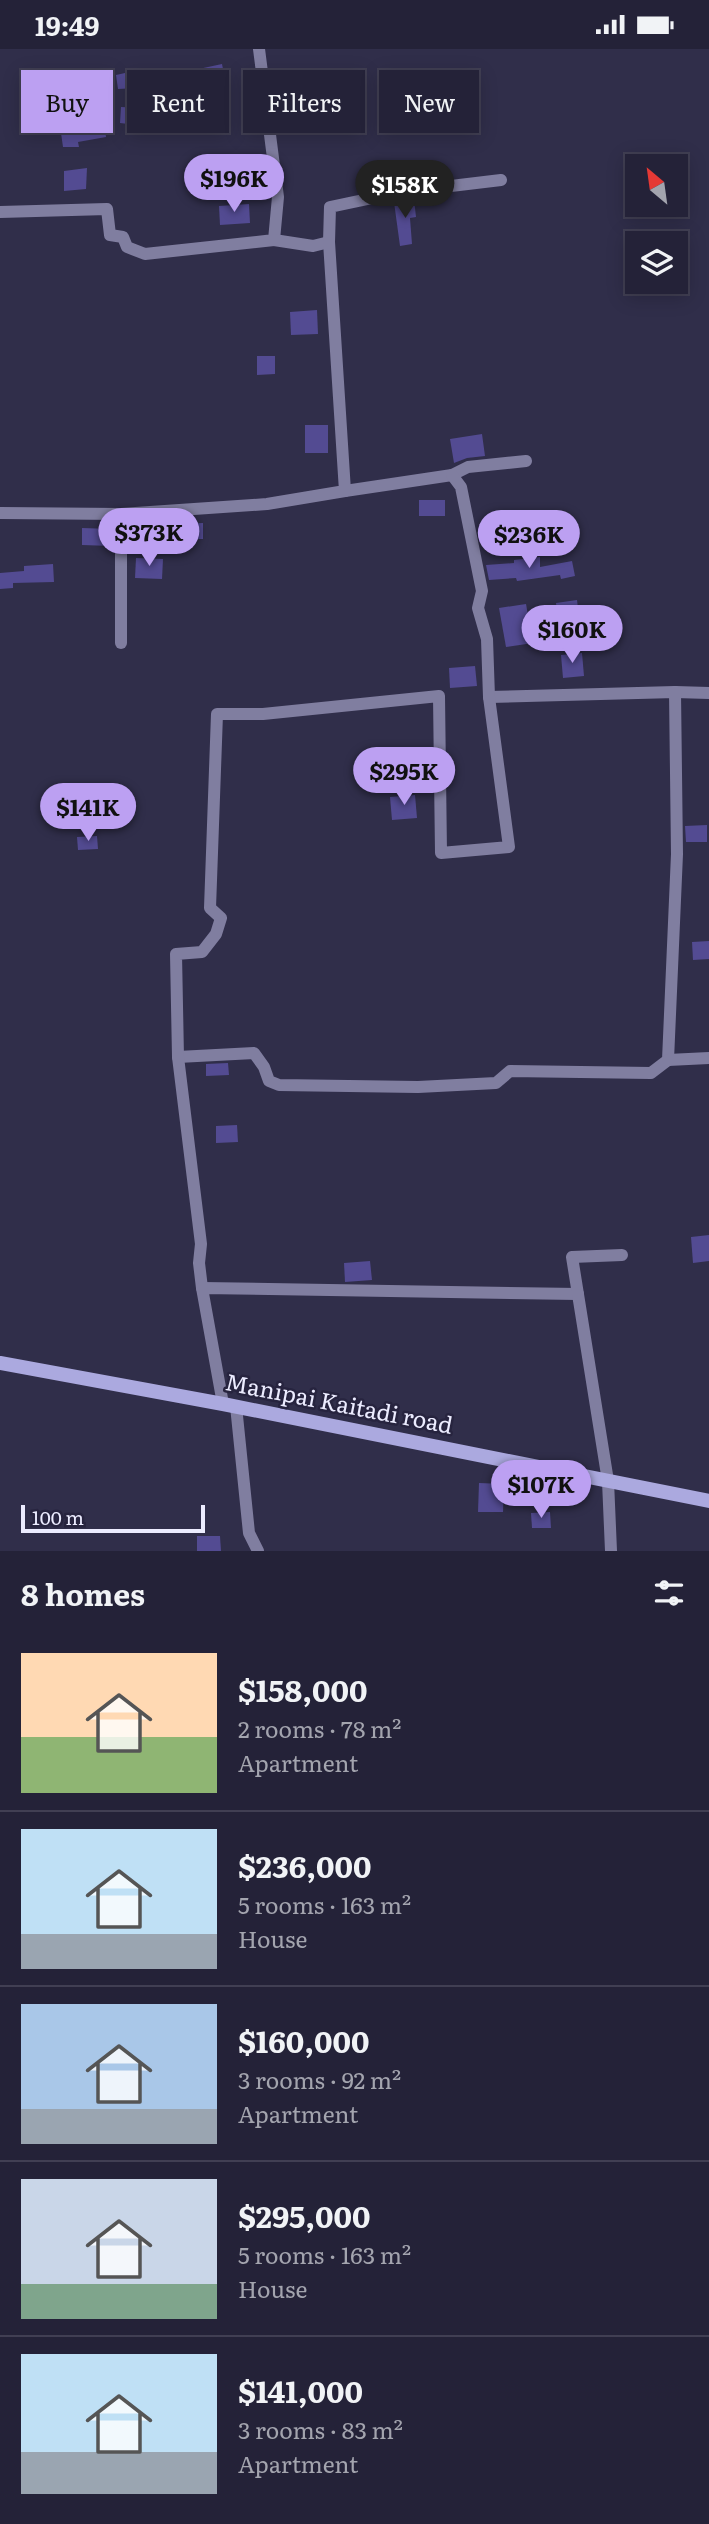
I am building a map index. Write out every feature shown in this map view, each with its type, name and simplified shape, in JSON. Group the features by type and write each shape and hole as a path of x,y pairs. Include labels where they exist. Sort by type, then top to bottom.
{"main road":[{"name":"Manipai Kaitadi road","path":"0,1363 229,1405 709,1501"}],"street":[{"path":"259,49 278,197 274,240"},
{"path":"345,491 329,242 330,207 401,192 500,180"},
{"path":"0,212 107,209 110,235 122,237 127,247 145,254 274,240 313,246 329,242"},
{"path":"0,513 121,514 267,504 452,475 468,467 526,461"},
{"path":"258,1551 249,1533 229,1405 202,1288 199,1263 201,1244 178,1057 176,954 202,952 216,934 221,918 210,908 217,714 263,714 439,696 441,853 509,847 489,697 487,639 478,608 482,591 461,487 452,475"},
{"path":"121,514 121,643"},
{"path":"668,1060 677,853 675,692"},
{"path":"489,697 709,693"},
{"path":"178,1057 254,1053 264,1067 269,1081 279,1085 418,1087 496,1083 510,1071 651,1073 668,1060 709,1058"},
{"path":"611,1551 608,1481 572,1257 622,1255"},
{"path":"202,1288 579,1294"}],"building":[{"path":"222,64 223,70 194,70"},
{"path":"127,73 127,89 118,89 116,75"},
{"path":"121,107 127,107 127,124 120,123"},
{"path":"61,133 105,133 106,137 78,142 79,147 63,147"},
{"path":"87,168 86,189 64,191 64,171"},
{"path":"414,199 416,217 410,218 412,244 400,246 394,202"},
{"path":"249,204 250,223 220,225 219,206"},
{"path":"317,310 318,334 291,335 290,312"},
{"path":"257,356 275,356 275,374 257,375"},
{"path":"305,425 328,425 328,453 305,453"},
{"path":"482,434 485,456 454,463 450,439"},
{"path":"419,500 445,500 445,516 419,516"},
{"path":"203,523 203,539 177,539 177,524"},
{"path":"82,528 112,529 111,546 82,545"},
{"path":"540,557 540,567 572,561 575,576 561,579 560,575 517,581 516,578 489,580 486,565 514,563 514,560"},
{"path":"136,558 163,559 162,579 135,578"},
{"path":"53,564 54,582 13,583 13,588 0,589 0,573 24,571 24,566"},
{"path":"577,600 579,617 558,620 556,603"},
{"path":"526,604 533,643 506,647 499,608"},
{"path":"582,653 584,676 563,678 561,655"},
{"path":"475,666 477,686 450,688 449,668"},
{"path":"415,795 417,818 392,820 390,797"},
{"path":"707,825 707,842 686,842 685,826"},
{"path":"97,836 98,849 78,850 77,837"},
{"path":"709,941 709,959 693,960 692,942"},
{"path":"228,1063 229,1075 206,1076 206,1064"},
{"path":"237,1125 238,1142 216,1143 216,1126"},
{"path":"709,1235 709,1261 693,1263 691,1237"},
{"path":"370,1261 372,1280 345,1282 344,1263"},
{"path":"479,1483 504,1484 503,1512 478,1512"},
{"path":"550,1512 551,1528 532,1528 531,1513"},
{"path":"197,1536 220,1536 221,1551 197,1551"}]}
